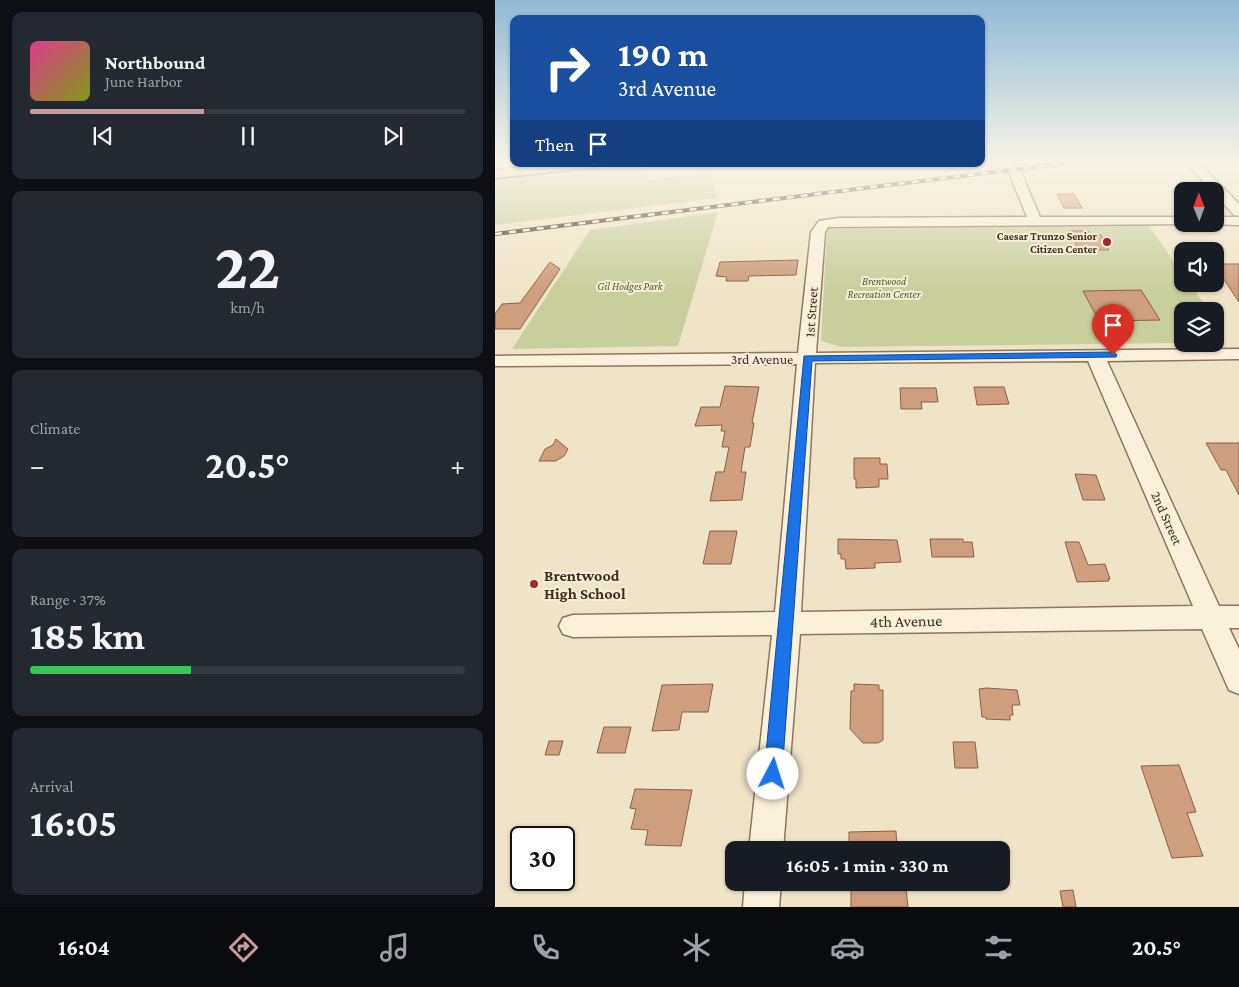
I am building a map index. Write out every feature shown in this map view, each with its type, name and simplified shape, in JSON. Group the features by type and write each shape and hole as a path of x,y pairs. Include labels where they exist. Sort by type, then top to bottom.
{"street":[{"path":"1028,203 1035,221 1174,221"},
{"name":"1st Street","path":"767,841 787,623 812,285 818,232 824,224 839,222 1035,221"},
{"path":"1224,221 1239,221"},
{"name":"3rd Avenue","path":"495,361 1239,354"},
{"name":"2nd Street","path":"1095,355 1239,681"},
{"name":"4th Avenue","path":"573,626 1239,617"},
{"path":"761,907 762,891"}],"green space":[{"path":"495,203 673,203 495,225"},
{"name":"Gil Hodges Park","path":"718,212 678,346 512,349 590,230"},
{"name":"Brentwood Recreation Center","path":"1149,226 1174,262 1174,292 1196,292 1203,302 1174,302 1174,343 841,347 821,341 827,232 829,229"}],"building":[{"path":"1062,203 1079,203 1082,208 1064,208"},
{"name":"Caesar Trunzo Senior Citizen Center","path":"1069,231 1088,231 1090,234 1101,235 1109,250 1079,250"},
{"path":"798,260 796,275 749,276 748,281 726,281 727,277 716,276 720,262"},
{"path":"550,262 560,269 520,329 495,329 495,314 502,304 520,303"},
{"path":"1224,264 1239,264 1239,302 1224,280"},
{"path":"1141,290 1160,320 1099,321 1083,291"},
{"path":"725,386 759,387 752,423 754,423 750,447 745,447 741,472 746,472 742,500 710,501 716,472 724,472 729,447 722,447 725,431 721,431 722,425 695,426 701,407 720,407"},
{"path":"974,387 1004,387 1009,404 977,405"},
{"path":"900,388 936,388 938,402 921,402 922,409 901,409"},
{"path":"556,439 568,449 564,456 556,461 539,461 545,449 553,445"},
{"path":"1206,443 1239,443 1239,495 1226,470 1221,470"},
{"path":"854,458 880,458 880,464 887,464 888,479 879,479 879,487 856,488"},
{"path":"1075,474 1096,475 1105,500 1083,500"},
{"path":"710,531 737,531 731,564 703,564"},
{"path":"838,539 897,540 901,562 875,563 875,568 846,569 845,559 841,559 841,554 838,554"},
{"path":"930,539 963,539 963,542 972,542 974,557 932,557"},
{"path":"1065,542 1079,542 1088,565 1105,564 1109,581 1077,582"},
{"path":"713,684 708,712 682,712 679,730 652,731 662,685"},
{"path":"854,684 879,685 879,690 883,690 883,740 878,743 863,743 850,729 851,691 854,691"},
{"path":"979,689 1017,690 1020,705 1012,705 1013,715 1010,715 1010,720 986,719 986,717 982,717"},
{"path":"604,727 631,727 625,753 597,753"},
{"path":"549,741 563,741 559,755 545,755"},
{"path":"953,742 975,742 978,768 955,768"},
{"path":"1179,765 1196,812 1187,813 1203,856 1172,858 1141,766"},
{"path":"635,789 692,790 681,846 645,845 648,830 631,829 636,809 630,808"},
{"path":"896,831 897,841 849,841 849,832"},
{"path":"1073,890 1076,907 1063,907 1060,891"},
{"path":"851,891 906,891 908,907 851,907"}],"railway":[{"path":"495,234 742,203"}],"place":[{"name":"Caesar Trunzo Senior Citizen Center","path":"1107,242"},
{"name":"Brentwood High School","path":"534,584"}],"route":[{"path":"773,774 787,623 807,358 1113,355"}]}
